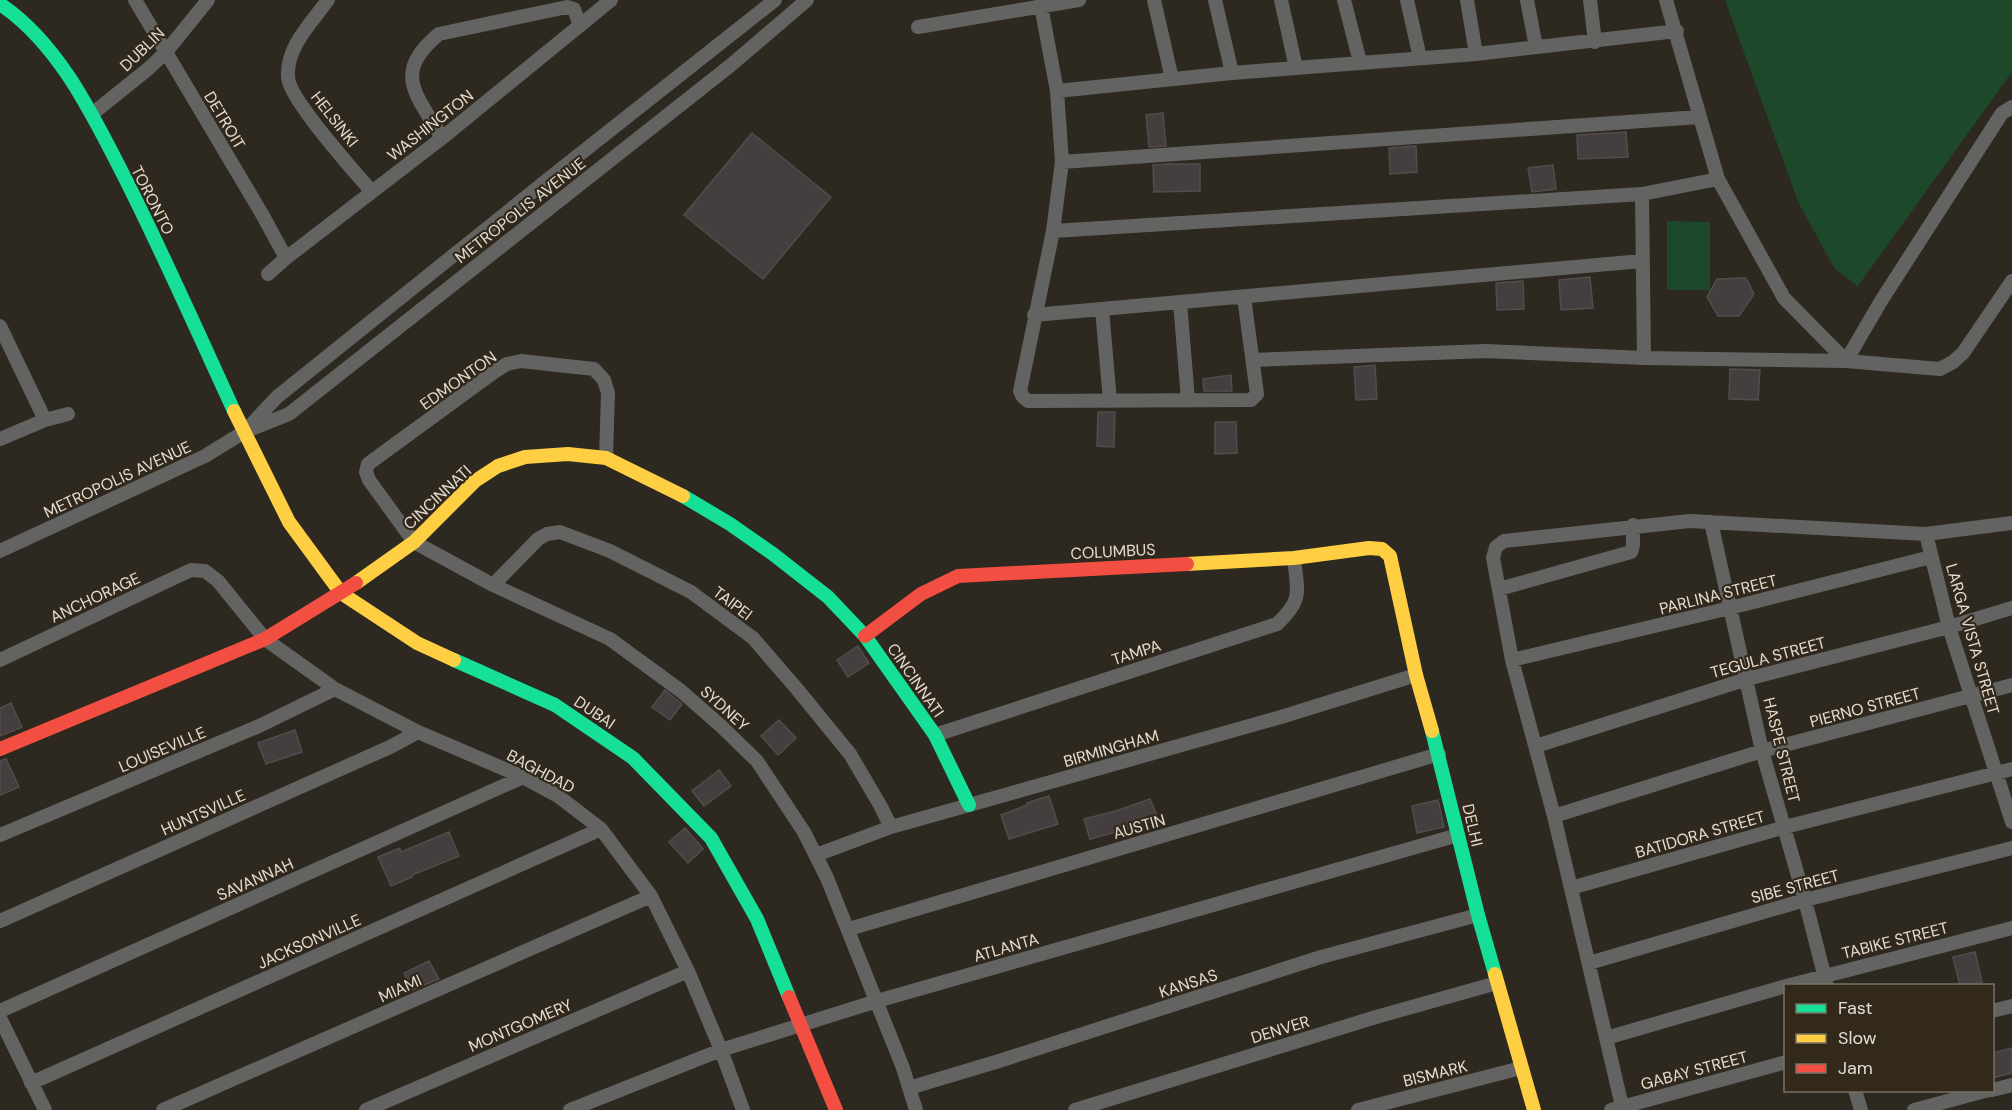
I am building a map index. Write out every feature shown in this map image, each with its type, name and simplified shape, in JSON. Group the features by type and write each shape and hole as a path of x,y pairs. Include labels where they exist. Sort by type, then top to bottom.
{"street":[{"name":"DETROIT","path":"135,0 286,258"},
{"name":"DUBLIN","path":"92,114 165,53 208,0"},
{"name":"HELSINKI","path":"328,0 295,45 287,79 302,107 372,192"},
{"name":"WASHINGTON","path":"268,274 611,0"},
{"name":"METROPOLIS AVENUE","path":"244,432 277,397 775,0"},
{"name":"METROPOLIS AVENUE","path":"0,551 205,456 244,432 289,414 731,65 792,5 807,0"},
{"path":"918,27 1079,0"},
{"path":"1154,0 1172,79"},
{"path":"1215,0 1233,73"},
{"path":"1281,0 1296,68"},
{"path":"1344,0 1360,63"},
{"path":"1407,0 1420,58"},
{"path":"1467,0 1476,54"},
{"path":"1527,0 1536,47"},
{"path":"1590,0 1595,42"},
{"path":"1666,0 1677,31 1718,179 1784,298 1846,361"},
{"name":"TORONTO","path":"0,4 18,16 39,39 57,61 92,114 153,234 244,432"},
{"path":"1041,6 1057,91 1062,162 1053,231 1020,391 1023,397 1029,401 1251,400 1257,394 1244,297"},
{"path":"441,138 416,93 411,78 419,55 431,41 440,34 567,7 574,9 580,26"},
{"path":"1057,91 1233,73 1476,54 1677,31"},
{"path":"1846,361 1881,301 2002,113 2012,107"},
{"path":"1062,162 1699,117"},
{"path":"1053,231 1642,194 1718,179"},
{"path":"1642,194 1644,358"},
{"path":"1034,315 1642,261"},
{"path":"1254,360 1486,351 1644,358 1846,361 1940,369 1953,362 1963,352 2012,281"},
{"path":"1180,302 1188,400"},
{"path":"1102,309 1110,400"},
{"path":"0,326 45,420"},
{"name":"EDMONTON","path":"368,464 494,372 507,364 520,361 594,369 604,380 608,393 606,458"},
{"path":"0,439 45,420 68,414"},
{"name":"DUBAI","path":"244,432 289,522 341,593 417,643 555,705 633,758 711,838 757,919 836,1110"},
{"name":"CINCINNATI","path":"0,749 265,639 341,593 414,542 475,481 498,466 525,457 568,454 606,458 680,495 730,524 828,597 865,636 935,735 969,805"},
{"name":"SYDNEY","path":"368,464 366,472 369,480 414,542 493,585 610,639 681,691 757,761 804,832 816,855 849,928 903,1068 916,1110"},
{"path":"1616,1108 1606,1038 1589,963 1554,816 1512,660 1493,558 1496,547 1504,541 1690,520 1926,534 2012,524"},
{"name":"HASPE STREET","path":"1711,522 1762,751 1826,980"},
{"path":"1499,589 1631,552 1633,525"},
{"name":"TAIPEI","path":"493,585 537,539 547,534 560,532 610,550 691,592 753,638 797,689 850,754 891,827"},
{"name":"LARGA VISTA STREET","path":"1926,534 1949,627 2012,822"},
{"name":"COLUMBUS","path":"865,636 933,586 958,576 1294,558 1369,548 1382,549"},
{"name":"DELHI","path":"1382,549 1390,556 1416,675 1439,754 1478,915 1534,1110"},
{"name":"PARLINA STREET","path":"1512,660 1931,557"},
{"name":"TAMPA","path":"935,735 1277,624 1290,612 1298,599 1294,558"},
{"name":"ANCHORAGE","path":"0,660 191,570 206,571"},
{"name":"BAGHDAD","path":"206,571 218,581 265,639 335,689 418,732 523,777 558,796 601,829 651,896 688,971 721,1050 742,1110"},
{"name":"TEGULA STREET","path":"1536,746 1747,678 1949,627 2012,608"},
{"name":"BIRMINGHAM","path":"816,855 891,827 1281,717 1416,675"},
{"name":"PIERNO STREET","path":"1554,816 1762,751 2012,685"},
{"name":"LOUISEVILLE","path":"0,835 259,726 335,689"},
{"name":"HUNTSVILLE","path":"0,921 379,752 418,732"},
{"name":"AUSTIN","path":"849,928 1439,754"},
{"name":"BATIDORA STREET","path":"1571,888 1785,827 2012,769"},
{"name":"SAVANNAH","path":"0,1011 523,777"},
{"name":"JACKSONVILLE","path":"31,1083 601,829"},
{"name":"ATLANTA","path":"570,1110 721,1050 802,1024 1458,835"},
{"name":"SIBE STREET","path":"1589,963 1805,900 2012,848"},
{"name":"MIAMI","path":"163,1110 651,896"},
{"name":"KANSAS","path":"909,1088 1322,957 1478,915"},
{"name":"TABIKE STREET","path":"1799,984 1826,980 2012,928"},
{"name":"MONTGOMERY","path":"366,1110 688,971"},
{"name":"DENVER","path":"1075,1110 1376,1017 1497,983"},
{"name":"TABIKE STREET","path":"1606,1038 1784,987"},
{"path":"1994,1010 2012,1006"},
{"path":"0,1018 45,1110"},
{"name":"GABAY STREET","path":"1616,1108 1784,1062"},
{"name":"BISMARK","path":"1358,1110 1377,1107 1521,1068"},
{"path":"1994,1089 2012,1085"},
{"path":"1856,1092 1861,1110"},
{"path":"1914,1110 1983,1092"}],"green space":[{"path":"1725,0 2012,0 2012,72 1858,286 1835,269 1799,204"},
{"path":"1667,221 1710,222 1710,290 1667,290"}],"building":[{"path":"1163,113 1166,146 1149,147 1146,115"},
{"path":"1626,132 1628,157 1578,159 1577,135"},
{"path":"752,133 831,197 763,279 684,215"},
{"path":"1416,146 1417,172 1390,174 1389,148"},
{"path":"1200,164 1200,191 1154,192 1153,165"},
{"path":"1553,165 1556,189 1532,192 1528,168"},
{"path":"1590,277 1593,308 1561,310 1559,280"},
{"path":"1746,278 1754,294 1739,316 1718,316 1707,297 1717,279"},
{"path":"1523,281 1524,309 1497,310 1496,283"},
{"path":"1375,365 1377,399 1356,400 1354,367"},
{"path":"1730,369 1760,370 1758,400 1729,399"},
{"path":"1231,375 1232,391 1204,391 1203,379"},
{"path":"1098,412 1115,412 1114,447 1097,446"},
{"path":"1215,422 1236,422 1237,453 1215,454"},
{"path":"858,646 869,663 848,677 837,660"},
{"path":"665,690 682,704 670,720 652,707"},
{"path":"11,703 22,727 0,736 0,708"},
{"path":"779,720 796,738 778,755 761,736"},
{"path":"295,730 302,752 266,764 258,743"},
{"path":"6,759 19,787 0,795 0,761"},
{"path":"719,770 731,786 704,806 692,791"},
{"path":"1049,796 1058,824 1009,839 1001,815"},
{"path":"1150,799 1158,818 1090,839 1084,819"},
{"path":"1438,800 1444,827 1417,833 1412,806"},
{"path":"685,828 703,849 688,863 669,842"},
{"path":"449,832 459,856 391,886 378,857 400,848 401,852"},
{"path":"1975,952 1982,982 1960,984 1953,957"},
{"path":"429,961 439,979 413,990 404,973"},
{"path":"2012,1048 2012,1073 1994,1078 1994,1052"}],"traffic: fast":[{"path":"0,4 41,40 59,62 89,110 142,212 234,411"},
{"path":"683,496 730,524 773,554 828,597 865,636 935,735 969,805"},
{"path":"454,660 555,705 633,758 711,838 757,919 789,997"},
{"path":"1432,731 1495,974"}],"traffic: slow":[{"path":"234,411 289,522 341,593 417,643 454,660"},
{"path":"356,583 414,542 475,481 498,466 525,457 568,454 606,458 683,496"},
{"path":"1187,564 1294,558 1369,548 1382,549 1390,556 1416,675 1432,731"},
{"path":"1495,974 1534,1110"}],"traffic: jam":[{"path":"865,636 921,594 958,576 1187,564"},
{"path":"0,749 265,639 356,583"},
{"path":"789,997 836,1110"}]}
